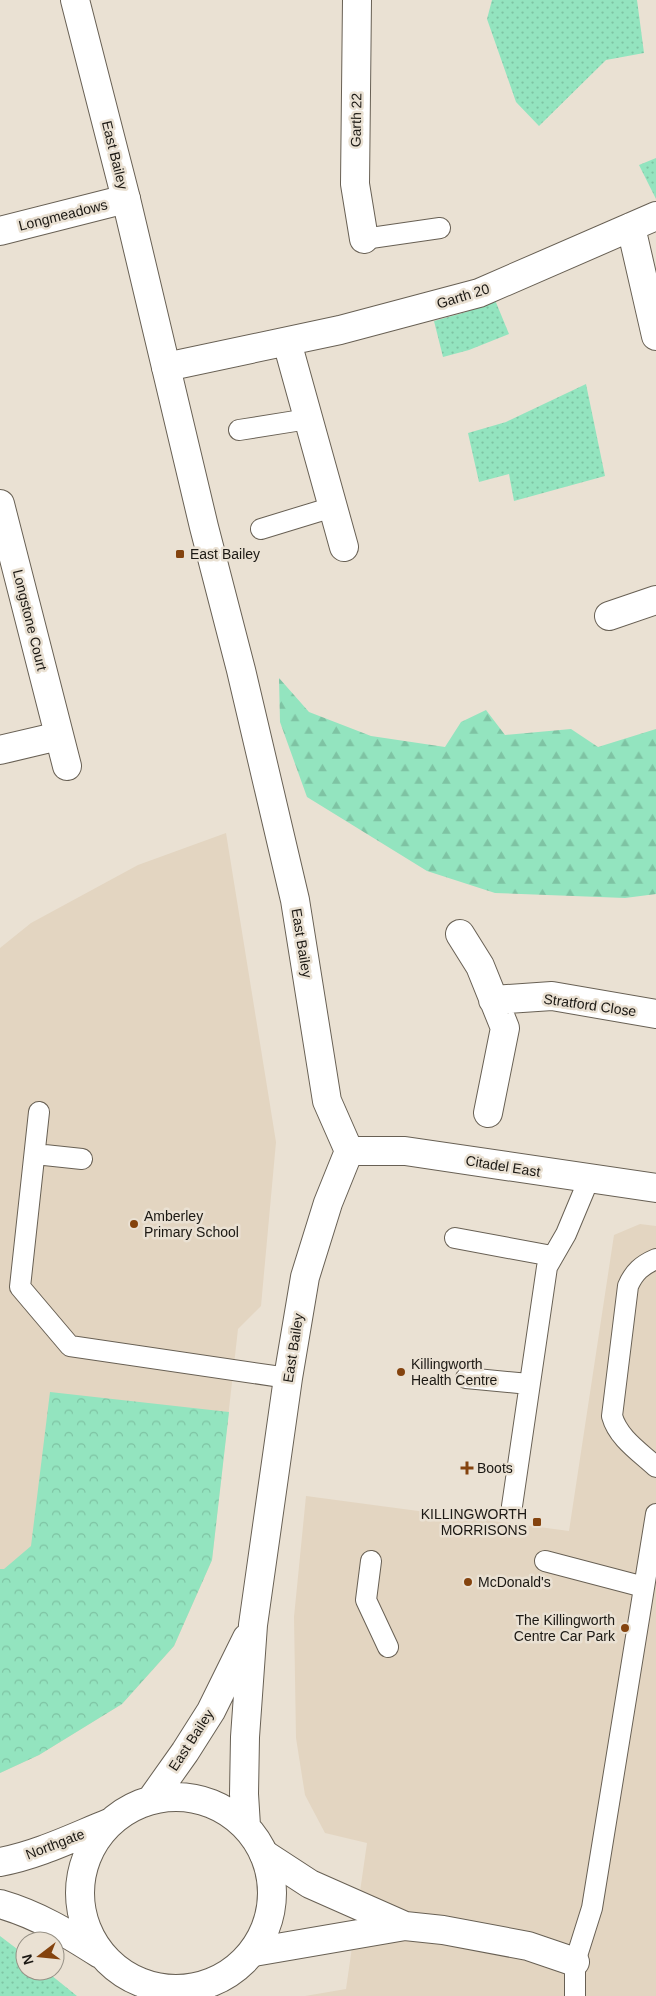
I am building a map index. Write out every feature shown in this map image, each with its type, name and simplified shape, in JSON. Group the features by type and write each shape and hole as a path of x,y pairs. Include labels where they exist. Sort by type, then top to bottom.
{"street":[{"name":"East Bailey","path":"75,0 126,199 204,527 239,661 296,900 327,1101 349,1151 328,1203 305,1277 288,1378 253,1625 245,1737 244,1794 246,1826"},
{"name":"Garth 22","path":"357,0 354,184 364,239"},
{"name":"Longmeadows","path":"0,231 126,199"},
{"name":"Garth 20","path":"166,367 340,330 479,293 656,216"},
{"path":"631,227 656,336"},
{"path":"287,342 344,547"},
{"name":"Longstone Court","path":"0,504 67,766"},
{"path":"609,616 656,600"},
{"path":"0,750 59,736"},
{"path":"460,934 480,966 505,1028 488,1113"},
{"name":"Stratford Close","path":"494,1000 552,996 656,1014"},
{"name":"Citadel East","path":"349,1151 405,1151 656,1188"},
{"name":"East Bailey","path":"151,1800 211,1711 253,1625"},
{"name":"Northgate","path":"0,1862 12,1860 109,1823 136,1806 151,1800 174,1796 210,1802 227,1811 246,1826 264,1854 272,1882 272,1906 265,1930 254,1952 233,1971 218,1980 185,1990 133,1988 101,1955 90,1937 82,1917 80,1897 82,1876 87,1858 98,1837 109,1823"},
{"path":"264,1854 310,1884 405,1926"},
{"name":"Northgate","path":"0,1904 22,1911 53,1925 101,1955"},
{"path":"254,1952 405,1926 443,1930 528,1946 575,1962"},
{"path":"222,1996 233,1971"}],"lane":[{"path":"364,239 440,228"},
{"path":"239,430 308,419"},
{"path":"261,529 333,507"},
{"path":"39,1112 20,1287 70,1346 288,1378"},
{"path":"35,1154 82,1159"},
{"path":"512,1506 547,1267 566,1234 589,1178"},
{"path":"455,1238 552,1256"},
{"path":"656,1259 637,1270 628,1286 612,1416 615,1427 656,1467"},
{"path":"466,1378 529,1384"},
{"path":"575,1996 575,1962 592,1908 656,1514"},
{"path":"371,1560 366,1600 388,1648"},
{"path":"545,1561 644,1587"}],"shaded area":[{"name":"Amberley Primary School","path":"226,833 276,1142 261,1306 238,1329 212,1560 174,1646 122,1704 39,1755 0,1773 0,948 31,923 138,865"},
{"path":"640,1224 656,1226 656,1996 305,1996 346,1989 367,1843 325,1833 305,1795 296,1738 294,1617 306,1496 569,1531 614,1235"}],"green space":[{"path":"492,0 637,0 644,53 606,60 539,126 516,102 487,19"},
{"path":"656,158 656,199 639,165"},
{"path":"495,300 509,334 469,350 443,357 434,321 466,312"},
{"path":"586,384 605,476 514,501 509,474 479,482 468,433 506,422"},
{"path":"279,678 309,712 371,736 445,747 461,722 486,710 505,735 571,729 598,747 656,729 656,894 625,898 495,893 427,871 307,797 280,722"},
{"path":"50,1392 229,1412 212,1560 174,1646 122,1704 39,1755 0,1773 0,1569 4,1569 31,1546"},
{"path":"0,1936 15,1947 15,1981 58,1981 77,1996 0,1996"}],"place":[{"name":"East Bailey","path":"180,554"},
{"name":"Amberley Primary School","path":"134,1224"},
{"name":"Killingworth Health Centre","path":"401,1372"},
{"name":"Boots","path":"467,1468"},
{"name":"KILLINGWORTH MORRISONS","path":"537,1522"},
{"name":"McDonald's","path":"468,1582"},
{"name":"The Killingworth Centre Car Park","path":"625,1628"}]}
